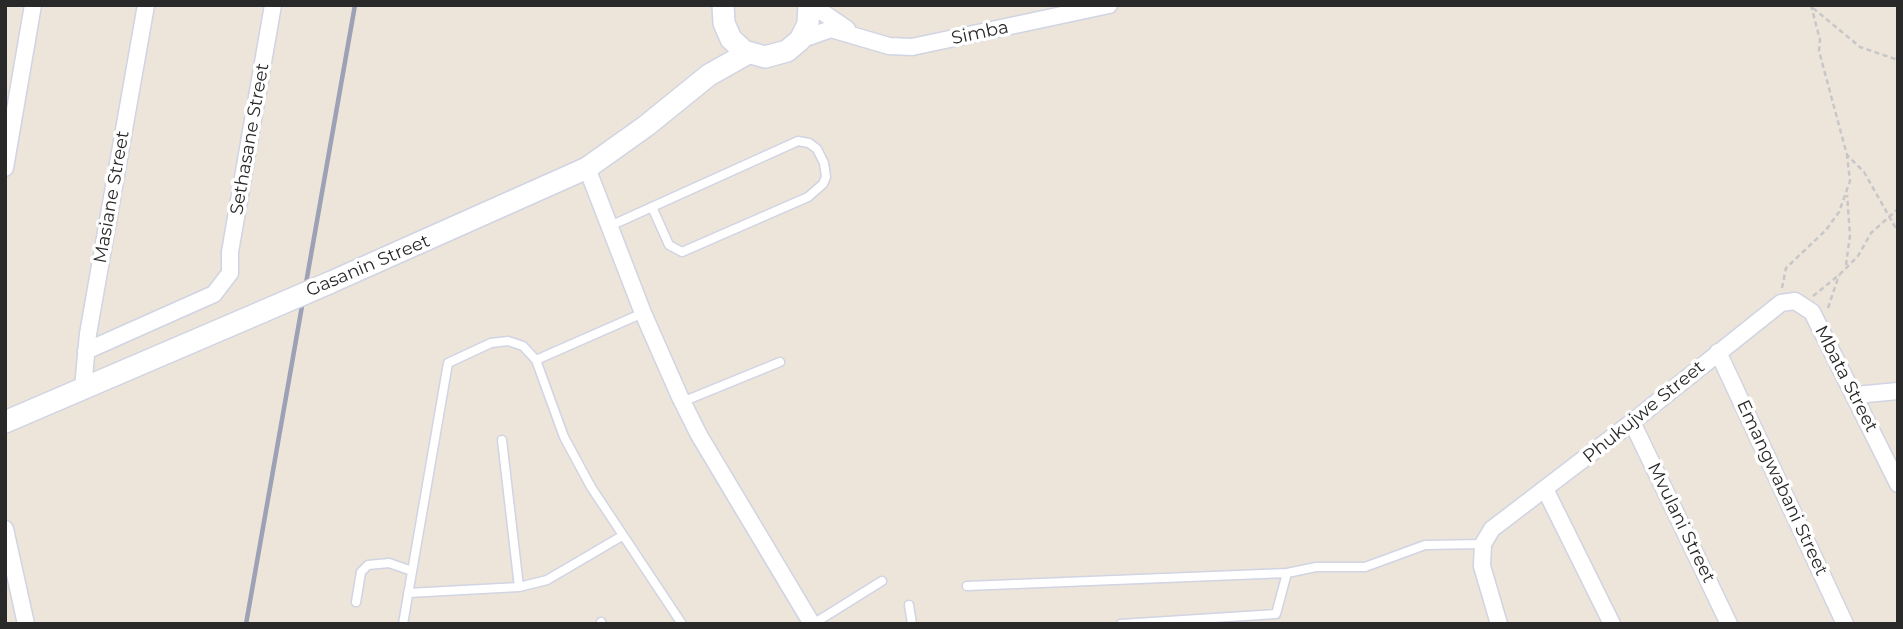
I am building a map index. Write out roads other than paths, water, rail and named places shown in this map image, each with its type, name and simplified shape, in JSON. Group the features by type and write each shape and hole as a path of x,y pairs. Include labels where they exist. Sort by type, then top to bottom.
{"street":[{"path":"5,169 33,5"},
{"name":"Masiane Street","path":"83,388 86,351 146,5"},
{"name":"Sethasane Street","path":"86,351 214,294 230,273 230,252 273,5"},
{"path":"721,16 748,53 774,56 791,49 800,40 808,24 811,5 852,33"},
{"name":"Simba","path":"852,33 889,46 912,47 1109,5"},
{"name":"Gasanin Street","path":"709,75 721,61 721,16"},
{"path":"800,40 831,29 852,33"},
{"name":"Gasanin Street","path":"5,422 329,283 587,168 638,133 709,75 748,53"},
{"path":"587,168 643,313 682,402 699,435 813,624"},
{"name":"Phukujwe Street","path":"1483,544 1492,529 1781,303 1790,301 1811,313"},
{"name":"Mbata Street","path":"1811,313 1856,395 1898,484"},
{"name":"Emangwabani Street","path":"1718,352 1845,624"},
{"path":"1856,395 1898,391"},
{"name":"Mvulani Street","path":"1632,422 1730,624"},
{"path":"1545,489 1612,624"},
{"path":"5,529 8,559 26,624"},
{"path":"1483,544 1483,576 1499,624"}],"lane":[{"path":"609,226 798,141 809,143 817,149 825,168 823,184 808,197 682,252 669,245 652,207"},
{"path":"536,360 643,313"},
{"path":"403,624 448,363 491,343 508,341 523,346 536,360 564,438 622,536 682,624"},
{"path":"682,402 780,362"},
{"path":"502,440 519,587"},
{"path":"408,593 519,587 560,574 622,536"},
{"path":"967,586 1287,573 1316,566 1365,567 1426,545 1483,544"},
{"path":"356,602 361,572 368,565 389,563 412,571"},
{"path":"1121,624 1276,614 1287,573"},
{"path":"813,624 882,581"},
{"path":"909,604 912,624"}],"railway":[{"path":"246,624 355,5"}]}
